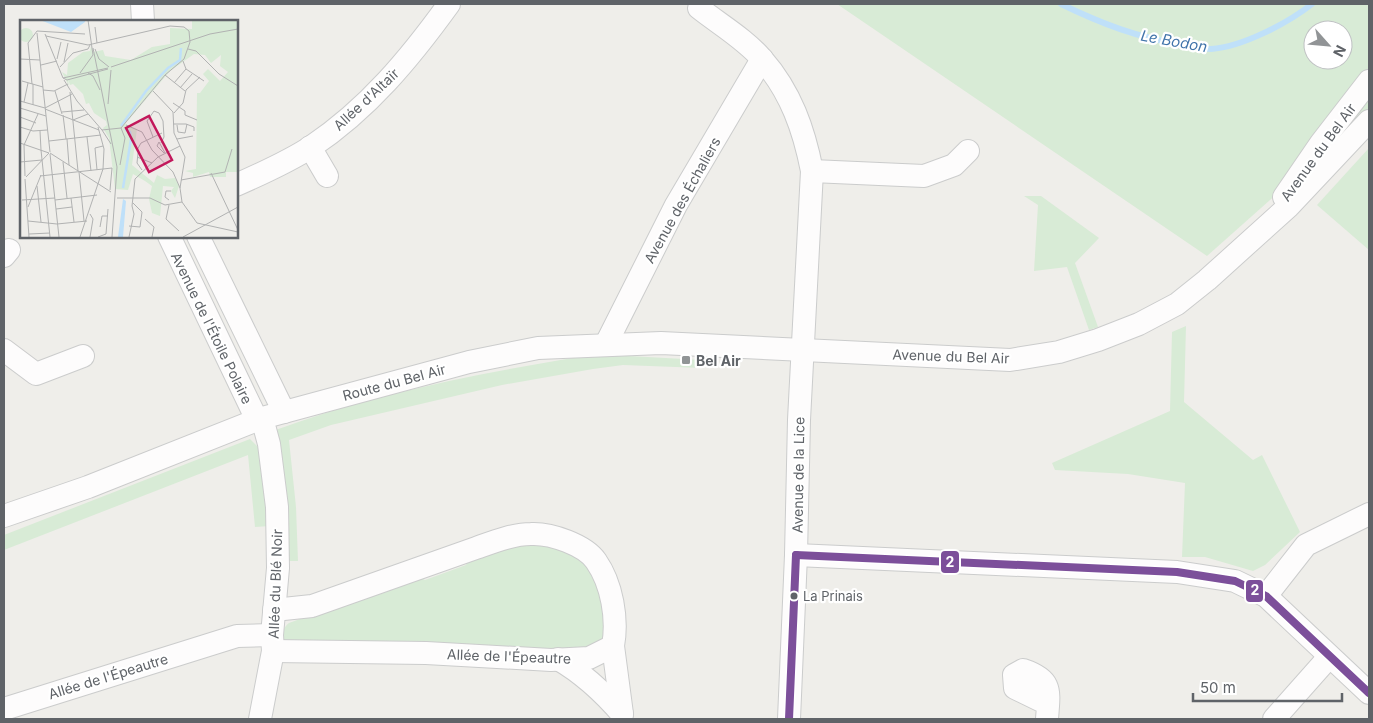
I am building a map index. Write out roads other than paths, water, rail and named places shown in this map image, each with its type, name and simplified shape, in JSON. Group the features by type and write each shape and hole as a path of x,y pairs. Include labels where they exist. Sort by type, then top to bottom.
{"street":[{"path":"142,4 143,20"},
{"name":"Allée d'Altaïr","path":"238,184 310,148 349,119 384,86 449,4"},
{"path":"699,8 762,59 792,102 806,140 812,171 804,351"},
{"name":"Avenue des Échaliers","path":"606,344 676,205 762,59"},
{"name":"Avenue du Bel Air","path":"1269,224 1296,177 1369,81"},
{"name":"Avenue du Bel Air","path":"804,351 1010,360 1059,352 1139,324 1177,304 1208,280 1289,206 1369,121"},
{"path":"310,148 327,176"},
{"path":"812,171 924,176 954,165 968,151"},
{"name":"Avenue de l'Étoile Polaire","path":"170,238 259,419"},
{"name":"Avenue de l'Étoile Polaire","path":"199,238 284,412"},
{"name":"Route du Bel Air","path":"4,516 88,487 259,419 510,352 538,348 661,343 804,351"},
{"path":"4,350 36,374 83,356"},
{"name":"Avenue de la Lice","path":"789,719 796,555 799,420 804,351"},
{"name":"Allée du Blé Noir","path":"259,419 269,444 278,507 278,568 272,643 260,719"},
{"path":"1266,596 1306,546 1369,514"},
{"path":"274,610 312,606 503,539 531,534 563,538 596,560 610,590 615,636 613,646 623,717"},
{"path":"796,555 1177,572 1235,581 1266,596 1369,693"},
{"name":"Allée de l'Épeautre","path":"4,709 237,636 272,643 558,659 589,658 613,646"},
{"path":"1274,719 1329,657"},
{"path":"558,659 584,675 603,692 623,717"}],"waterway":[{"name":"Le Bodon","path":"1061,4 1091,18 1136,34 1167,42 1211,49 1236,44 1264,33 1312,4"}],"place":[{"name":"Bel Air","path":"686,360"},
{"name":"La Prinais","path":"794,596"}]}
